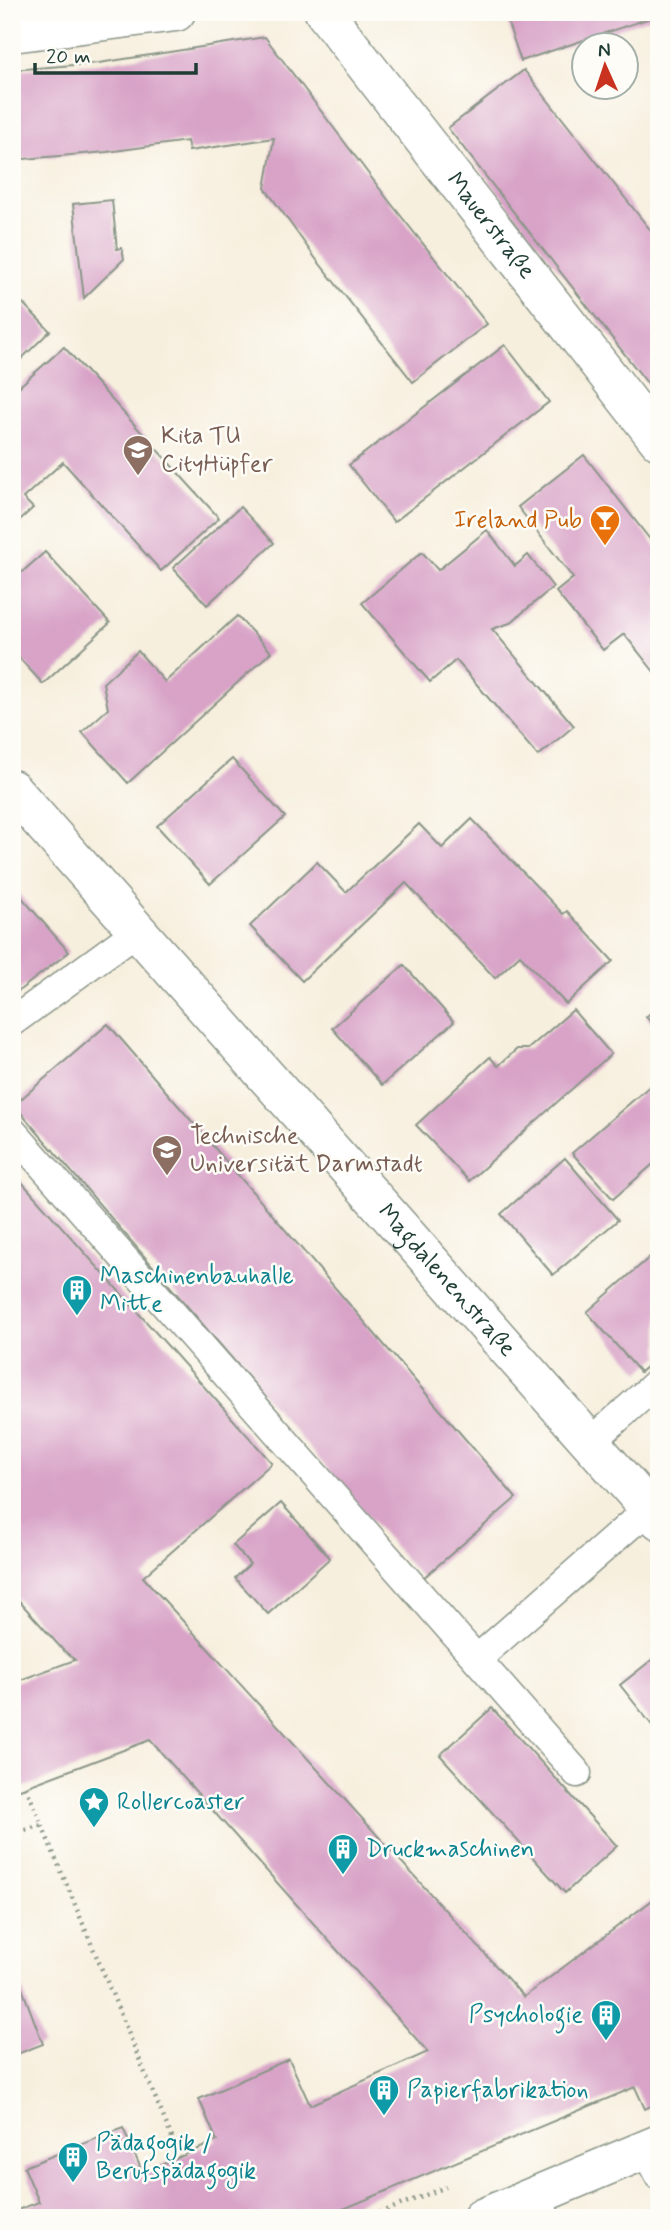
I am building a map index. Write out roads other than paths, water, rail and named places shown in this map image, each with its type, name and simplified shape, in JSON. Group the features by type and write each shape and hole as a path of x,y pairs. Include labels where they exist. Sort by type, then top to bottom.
{"street":[{"name":"Mauerstraße","path":"324,12 659,441"},
{"path":"12,33 159,15"},
{"name":"Magdalenenstraße","path":"12,789 655,1515"},
{"path":"482,2218 541,2206 654,2157"}],"lane":[{"path":"12,1022 137,931"},
{"path":"12,1131 577,1773"},
{"path":"591,1442 659,1381"},
{"path":"477,1659 630,1525 655,1515"}],"place":[{"name":"Kita TU CityHüpfer","path":"138,477"},
{"name":"Ireland Pub","path":"605,547"},
{"name":"Technische Universität Darmstadt","path":"167,1177"},
{"name":"Maschinenbauhalle Mitte","path":"77,1317"},
{"name":"Rollercoaster","path":"94,1829"},
{"name":"Druckmaschinen","path":"343,1876"},
{"name":"Psychologie","path":"606,2042"},
{"name":"Papierfabrikation","path":"384,2117"},
{"name":"Pädagogik / Berufspädagogik","path":"73,2184"}]}
